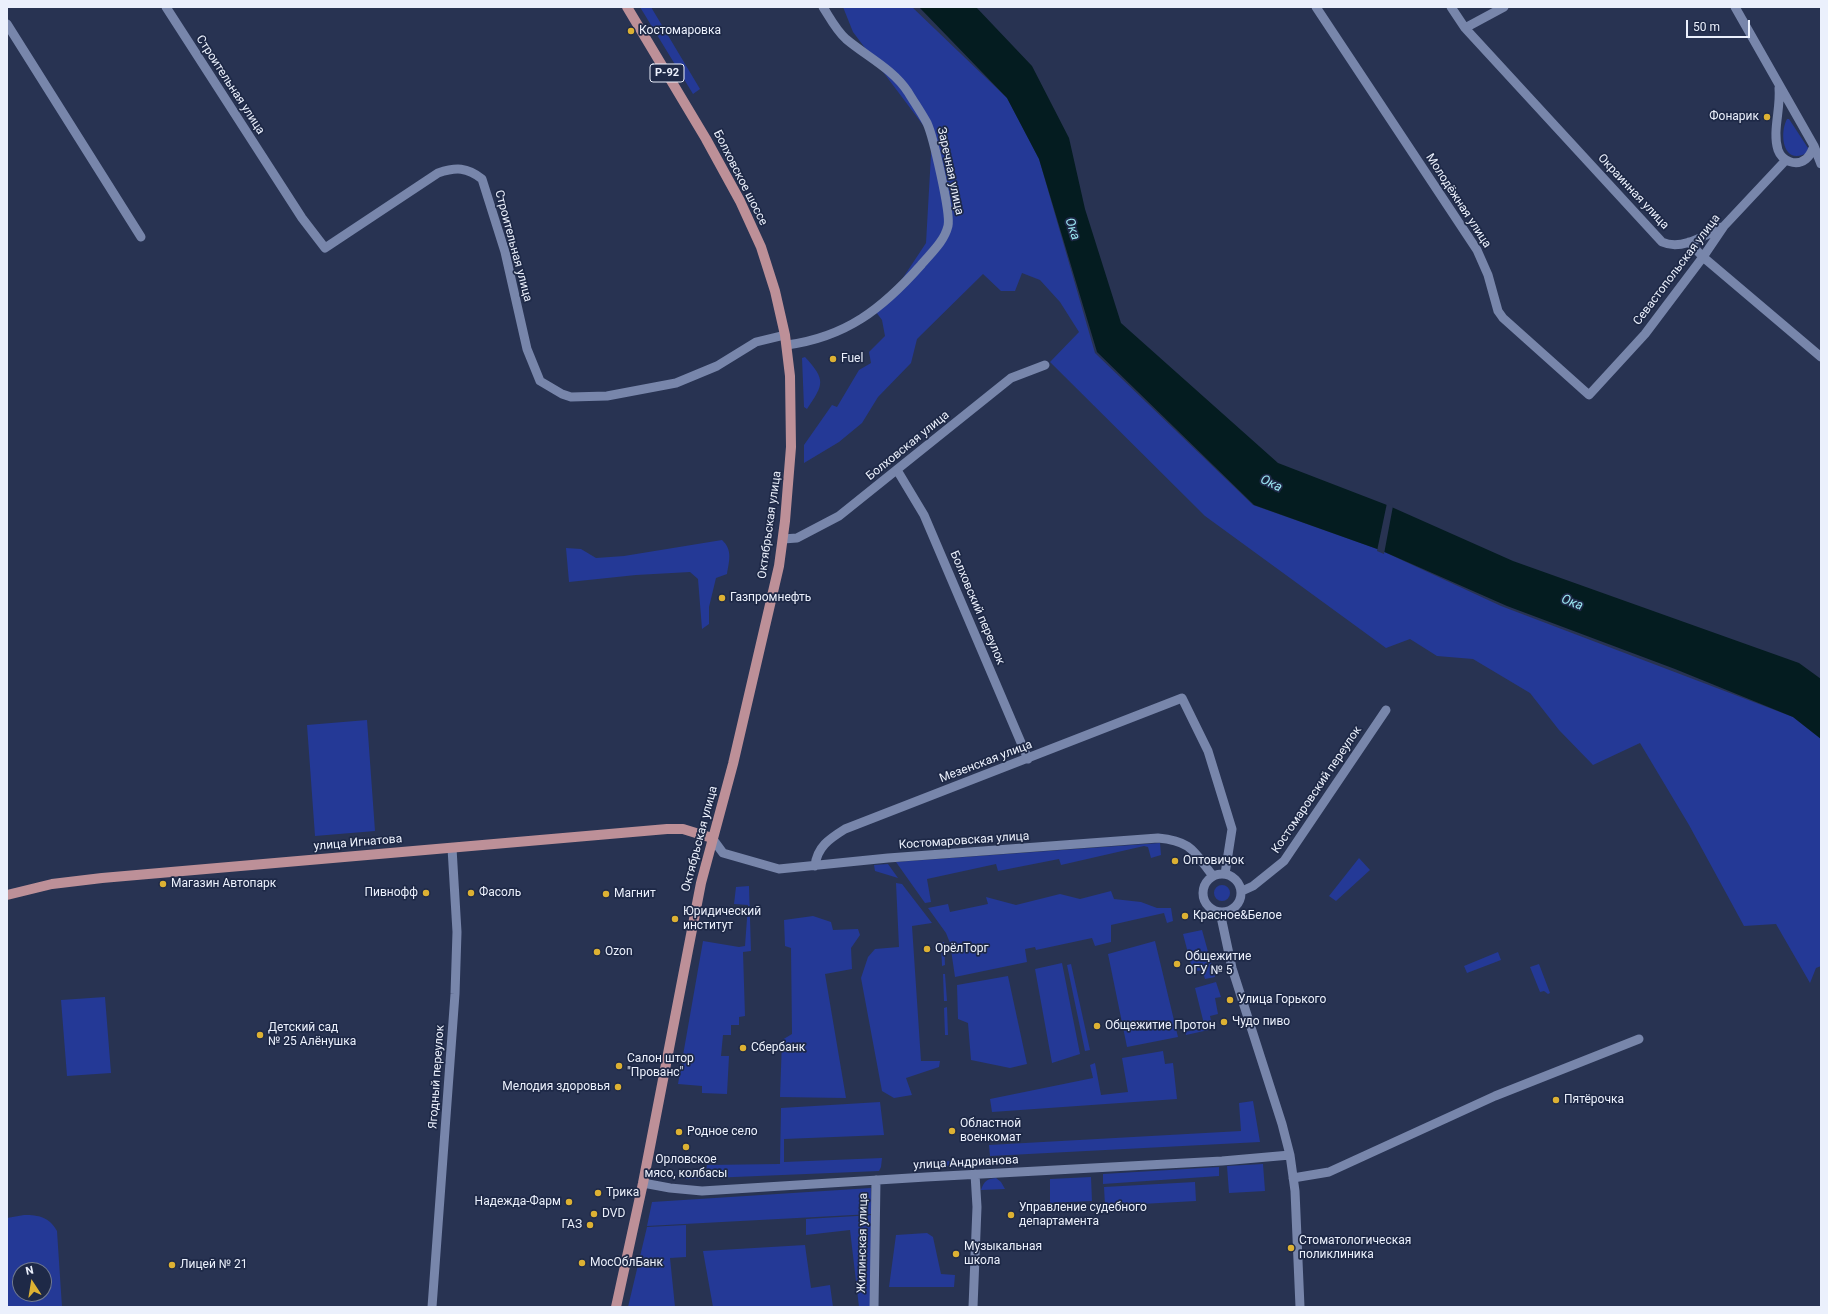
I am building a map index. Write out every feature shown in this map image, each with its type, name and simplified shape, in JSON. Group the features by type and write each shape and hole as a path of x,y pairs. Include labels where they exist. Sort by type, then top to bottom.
{"main road":[{"name":"Болховское шоссе","path":"627,7 706,139 740,201 768,268 779,303 786,340 790,376"},
{"name":"Октябрьская улица","path":"616,1307 643,1183 701,883 750,695 779,566 791,468 790,376"},
{"name":"улица Игнатова","path":"7,895 52,884 102,878 668,828 683,829 712,838"}],"street":[{"name":"Строительная улица","path":"166,7 302,218 324,248 438,173 462,168 472,172 482,179 505,252 527,349 540,381 562,394 571,397 606,396 676,383 717,366 756,342 786,340"},
{"name":"Заречная улица","path":"786,340 809,341 838,332 870,313 898,291 929,256 942,240 948,224 935,148 927,124 907,90 882,65 846,39 835,26 823,7"},
{"name":"Молодёжная улица","path":"1316,7 1477,250 1488,275 1498,311 1503,318 1589,395"},
{"name":"Окраинная улица","path":"1451,7 1466,28 1662,242 1679,246 1724,226"},
{"path":"1466,28 1504,7"},
{"path":"1735,7 1779,86 1818,143 1821,164"},
{"path":"7,24 141,237"},
{"path":"1779,86 1776,138 1779,151 1785,161 1794,162 1804,160 1811,154 1818,143"},
{"name":"Севастопольская улица","path":"1589,395 1645,334 1703,257 1724,226 1785,161"},
{"path":"1689,242 1703,257 1821,357"},
{"name":"Болховская улица","path":"783,539 797,538 839,516 1011,378 1045,365"},
{"name":"Болховский переулок","path":"897,470 924,515 1028,759"},
{"name":"Мезенская улица","path":"815,866 816,856 822,845 845,829 1182,698 1208,751 1232,829 1225,874"},
{"name":"Костомаровский переулок","path":"1242,891 1253,886 1284,861 1386,710"},
{"name":"Костомаровская улица","path":"712,838 723,853 779,869 888,858 1158,838 1170,839 1191,847 1213,876"},
{"name":"Ягодный переулок","path":"432,1307 455,994 457,932 452,848"},
{"path":"1225,874 1236,880 1242,891 1236,907 1231,910 1220,912 1208,906 1203,894 1206,883 1213,876 1225,874"},
{"path":"1220,912 1232,968 1282,1124 1290,1155 1293,1178 1300,1307"},
{"path":"1293,1178 1329,1172 1495,1096 1639,1039"},
{"name":"улица Андрианова","path":"643,1183 670,1188 702,1191 975,1174 1214,1162 1290,1155"},
{"path":"973,1307 977,1207 975,1174"},
{"name":"Жилинская улица","path":"874,1307 876,1180"}],"shaded area":[{"path":"640,7 651,7 700,89 693,94"},
{"path":"843,7 912,7 1007,98 1039,159 1095,353 1253,505 1380,550 1501,606 1793,717 1821,739 1821,966 1816,968 1810,983 1776,924 1744,926 1689,825 1640,743 1593,765 1559,730 1530,693 1473,659 1437,656 1410,639 1386,648 1205,516 1050,362 1079,332 1060,302 1040,280 1022,273 1015,291 1001,291 983,274 917,339 911,363 878,397 862,423 839,442 804,463 804,445 832,405 837,407 859,370 871,363 869,352 885,336 882,320 876,312 885,305 926,243 932,137 853,32"},
{"path":"1787,119 1789,119 1808,148 1807,153 1799,156 1788,152 1783,140 1783,132"},
{"path":"805,357 817,371 820,382 817,394 807,409 804,407 802,358"},
{"path":"722,540 729,552 727,574 716,578 709,607 709,624 702,629 698,579 690,572 636,575 569,582 566,548 581,549 596,558 624,556"},
{"path":"367,720 375,831 315,836 307,725"},
{"path":"1160,843 1161,855 1151,858 1148,847 1144,846 1061,865 1059,859 998,871 996,864 927,879 931,902 925,903 896,862"},
{"path":"1359,858 1370,870 1336,901 1329,896"},
{"path":"888,864 898,878 875,871 874,865"},
{"path":"896,883 902,884 932,923 912,926 921,1061 940,1061 939,1067 906,1078 912,1095 894,1098 882,1091 861,978 868,957 875,949 899,947"},
{"path":"1222,885 1229,890 1230,893 1225,900 1222,901 1215,896 1214,893 1219,886"},
{"path":"749,886 751,951 743,952 745,1016 739,1017 739,1025 731,1025 731,1035 723,1035 721,1056 729,1056 727,1094 702,1093 702,1086 678,1084 703,941 739,947 745,946 748,905 734,904 736,887"},
{"path":"1111,891 1114,899 1141,902 1157,908 1171,908 1173,921 1167,923 1164,913 1111,925 1111,942 1095,946 1092,938 1036,950 1035,947 1025,949 1027,962 955,977 950,943 946,933 928,908 948,904 950,912 988,904 986,897 1016,905 1060,894 1080,899"},
{"path":"813,916 831,922 833,930 858,929 860,935 851,948 852,969 825,974 846,1098 780,1097 782,1040 792,1034 791,948 785,946 784,920"},
{"path":"1202,930 1215,977 1205,979 1202,970 1193,972 1183,934"},
{"path":"1155,941 1178,1037 1127,1047 1108,954"},
{"path":"944,942 945,965 942,966 941,943"},
{"path":"1498,952 1501,960 1467,973 1464,966"},
{"path":"1062,963 1080,1054 1052,1063 1035,969"},
{"path":"1071,964 1090,1050 1085,1051 1067,965"},
{"path":"1539,964 1550,993 1548,994 1544,991 1540,992 1530,967"},
{"path":"943,974 945,974 947,1001 944,1001"},
{"path":"1008,976 1027,1064 1010,1068 971,1060 968,1023 958,1019 957,985"},
{"path":"1216,982 1221,997 1215,998 1218,1014 1210,1016 1213,1029 1186,1035 1185,1032 1205,1028 1195,988"},
{"path":"105,997 111,1073 67,1076 61,1000"},
{"path":"947,1007 948,1035 945,1035 944,1008"},
{"path":"1163,1051 1165,1064 1173,1063 1177,1099 992,1112 990,1099 1093,1078 1090,1065 1095,1063 1101,1095 1128,1092 1122,1058"},
{"path":"1253,1101 1260,1142 990,1156 989,1145 1241,1131 1239,1103"},
{"path":"880,1102 884,1135 784,1139 784,1162 882,1158 879,1171 686,1179 681,1174 706,1173 707,1165 780,1164 781,1108"},
{"path":"981,1159 982,1164 923,1168 923,1163"},
{"path":"1263,1164 1265,1191 1229,1193 1227,1166"},
{"path":"1219,1167 1219,1176 1103,1184 1103,1174"},
{"path":"1091,1177 1092,1201 1050,1203 1050,1179"},
{"path":"996,1178 1001,1182 1005,1189 981,1190 986,1181"},
{"path":"1195,1182 1196,1201 1105,1206 1104,1187"},
{"path":"871,1188 872,1214 647,1226 652,1202"},
{"path":"24,1215 39,1216 51,1223 57,1231 62,1307 7,1307 7,1218"},
{"path":"873,1215 870,1307 859,1307 850,1230 806,1235 806,1219"},
{"path":"686,1225 686,1257 670,1258 675,1307 628,1307 647,1227"},
{"path":"927,1233 933,1237 941,1274 955,1275 954,1287 889,1287 896,1235"},
{"path":"805,1245 811,1288 830,1285 833,1307 713,1307 703,1251"}],"water":[{"name":"Ока","path":"919,7 976,7 1032,66 1069,138 1085,209 1121,323 1278,463 1387,505 1513,561 1799,663 1821,679 1821,739 1793,717 1675,669 1507,606 1380,550 1254,505 1097,352 1039,159 1007,98"}],"pier":[{"path":"1387,503 1393,506 1384,554 1377,551"}],"place":[{"name":"Костомаровка","path":"631,31"},
{"name":"Фонарик","path":"1767,117"},
{"name":"Fuel","path":"833,359"},
{"name":"Газпромнефть","path":"722,598"},
{"name":"Оптовичок","path":"1175,861"},
{"name":"Магазин Автопарк","path":"163,884"},
{"name":"Пивнофф","path":"426,893"},
{"name":"Фасоль","path":"471,893"},
{"name":"Магнит","path":"606,894"},
{"name":"Красное&Белое","path":"1185,916"},
{"name":"Юридический институт","path":"675,919"},
{"name":"ОрёлТорг","path":"927,949"},
{"name":"Ozon","path":"597,952"},
{"name":"Общежитие ОГУ № 5","path":"1177,964"},
{"name":"Улица Горького","path":"1230,1000"},
{"name":"Чудо пиво","path":"1224,1022"},
{"name":"Общежитие Протон","path":"1097,1026"},
{"name":"Детский сад № 25 Алёнушка","path":"260,1035"},
{"name":"Сбербанк","path":"743,1048"},
{"name":"Салон штор \"Прованс\"","path":"619,1066"},
{"name":"Мелодия здоровья","path":"618,1087"},
{"name":"Пятёрочка","path":"1556,1100"},
{"name":"Областной военкомат","path":"952,1131"},
{"name":"Родное село","path":"679,1132"},
{"name":"Орловское мясо, колбасы","path":"686,1147"},
{"name":"Трика","path":"598,1193"},
{"name":"Надежда-Фарм","path":"569,1202"},
{"name":"DVD","path":"594,1214"},
{"name":"Управление судебного департамента","path":"1011,1215"},
{"name":"ГАЗ","path":"590,1225"},
{"name":"Стоматологическая поликлиника","path":"1291,1248"},
{"name":"Музыкальная школа","path":"956,1254"},
{"name":"МосОблБанк","path":"582,1263"},
{"name":"Лицей № 21","path":"172,1265"}]}
